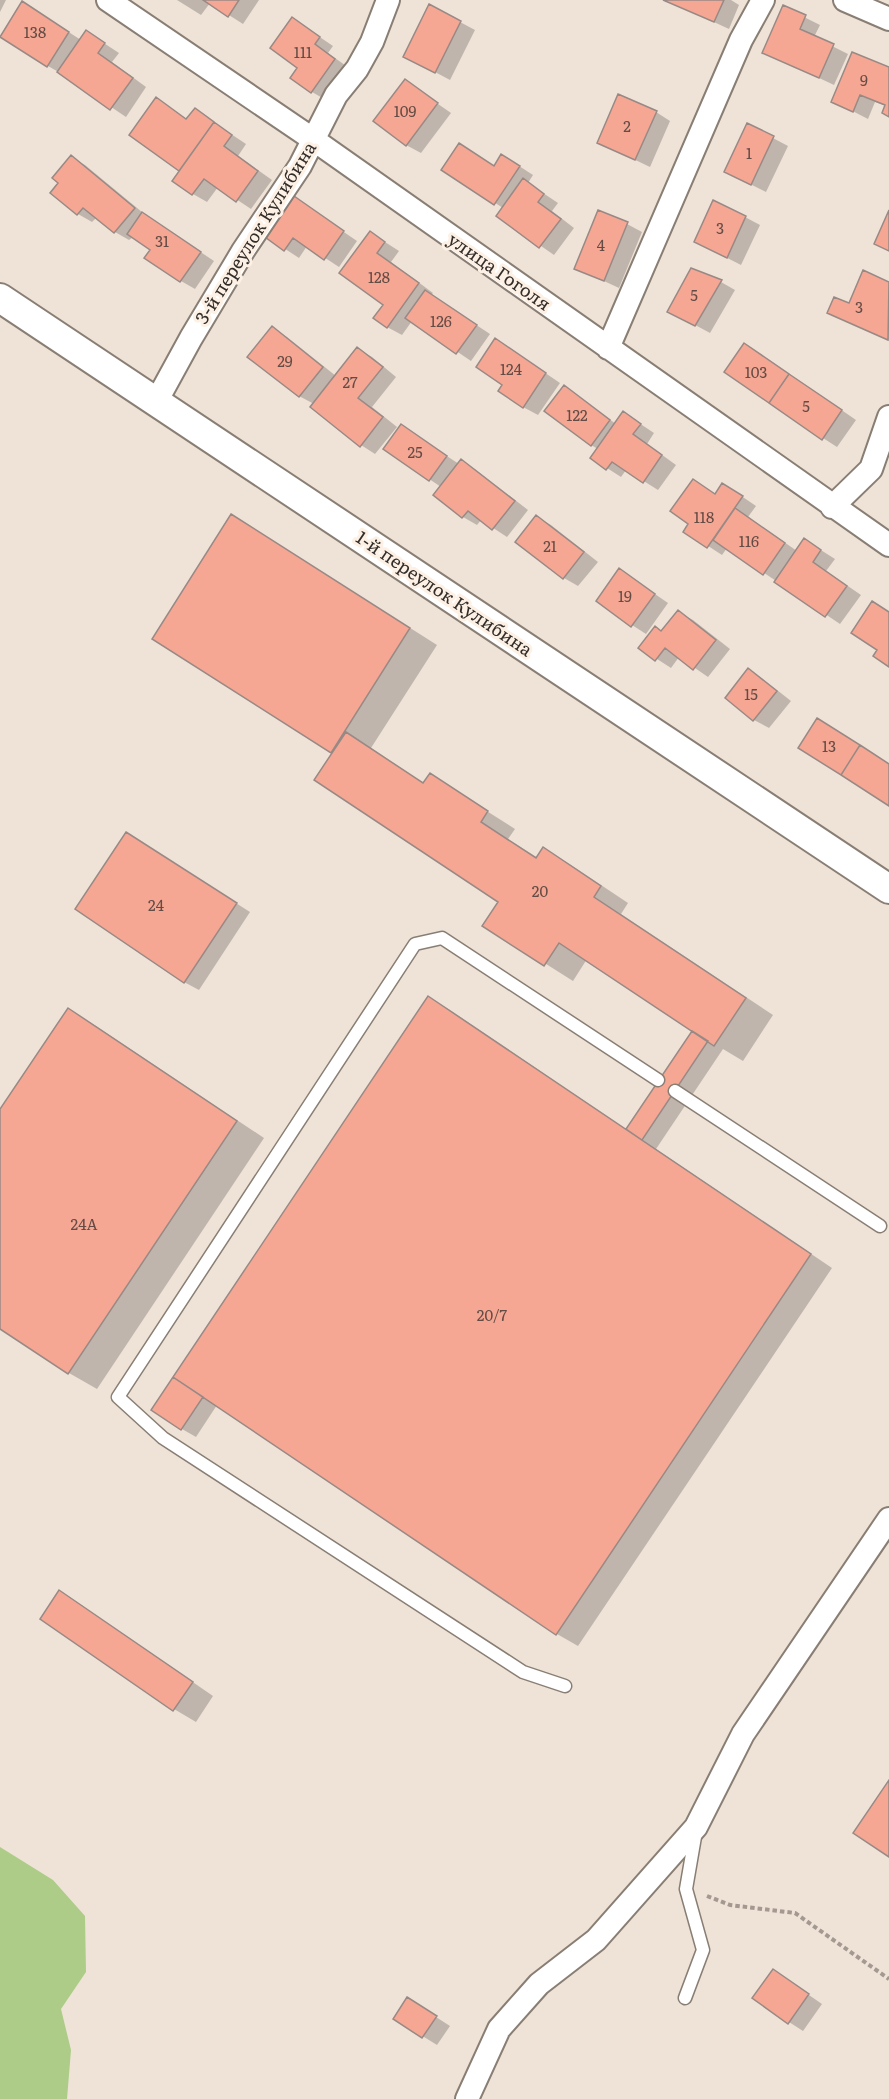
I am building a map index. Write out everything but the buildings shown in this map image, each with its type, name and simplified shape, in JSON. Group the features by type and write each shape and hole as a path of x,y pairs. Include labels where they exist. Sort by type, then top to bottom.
{"street":[{"name":"улица Гоголя","path":"108,0 314,140 889,545"},
{"name":"3-й переулок Кулибина","path":"156,402 202,318 243,251 300,166 336,95 357,69 372,42 388,0"},
{"path":"608,348 741,40 763,0"},
{"path":"845,0 889,19"},
{"name":"1-й переулок Кулибина","path":"0,298 889,889"},
{"path":"832,507 871,469 889,417"},
{"path":"467,2099 499,2029 539,1984 596,1940 696,1827 743,1734 889,1519"}],"lane":[{"path":"565,1686 523,1672 163,1438 118,1397 415,944 442,938 658,1080"},
{"path":"675,1091 880,1226"},
{"path":"685,1998 703,1950 686,1888 696,1827"}],"path":[{"path":"686,1888 730,1905 795,1913 889,1979"}],"shaded area":[{"path":"0,1847 53,1880 85,1916 86,1972 61,2009 71,2050 67,2099 0,2099"}]}
